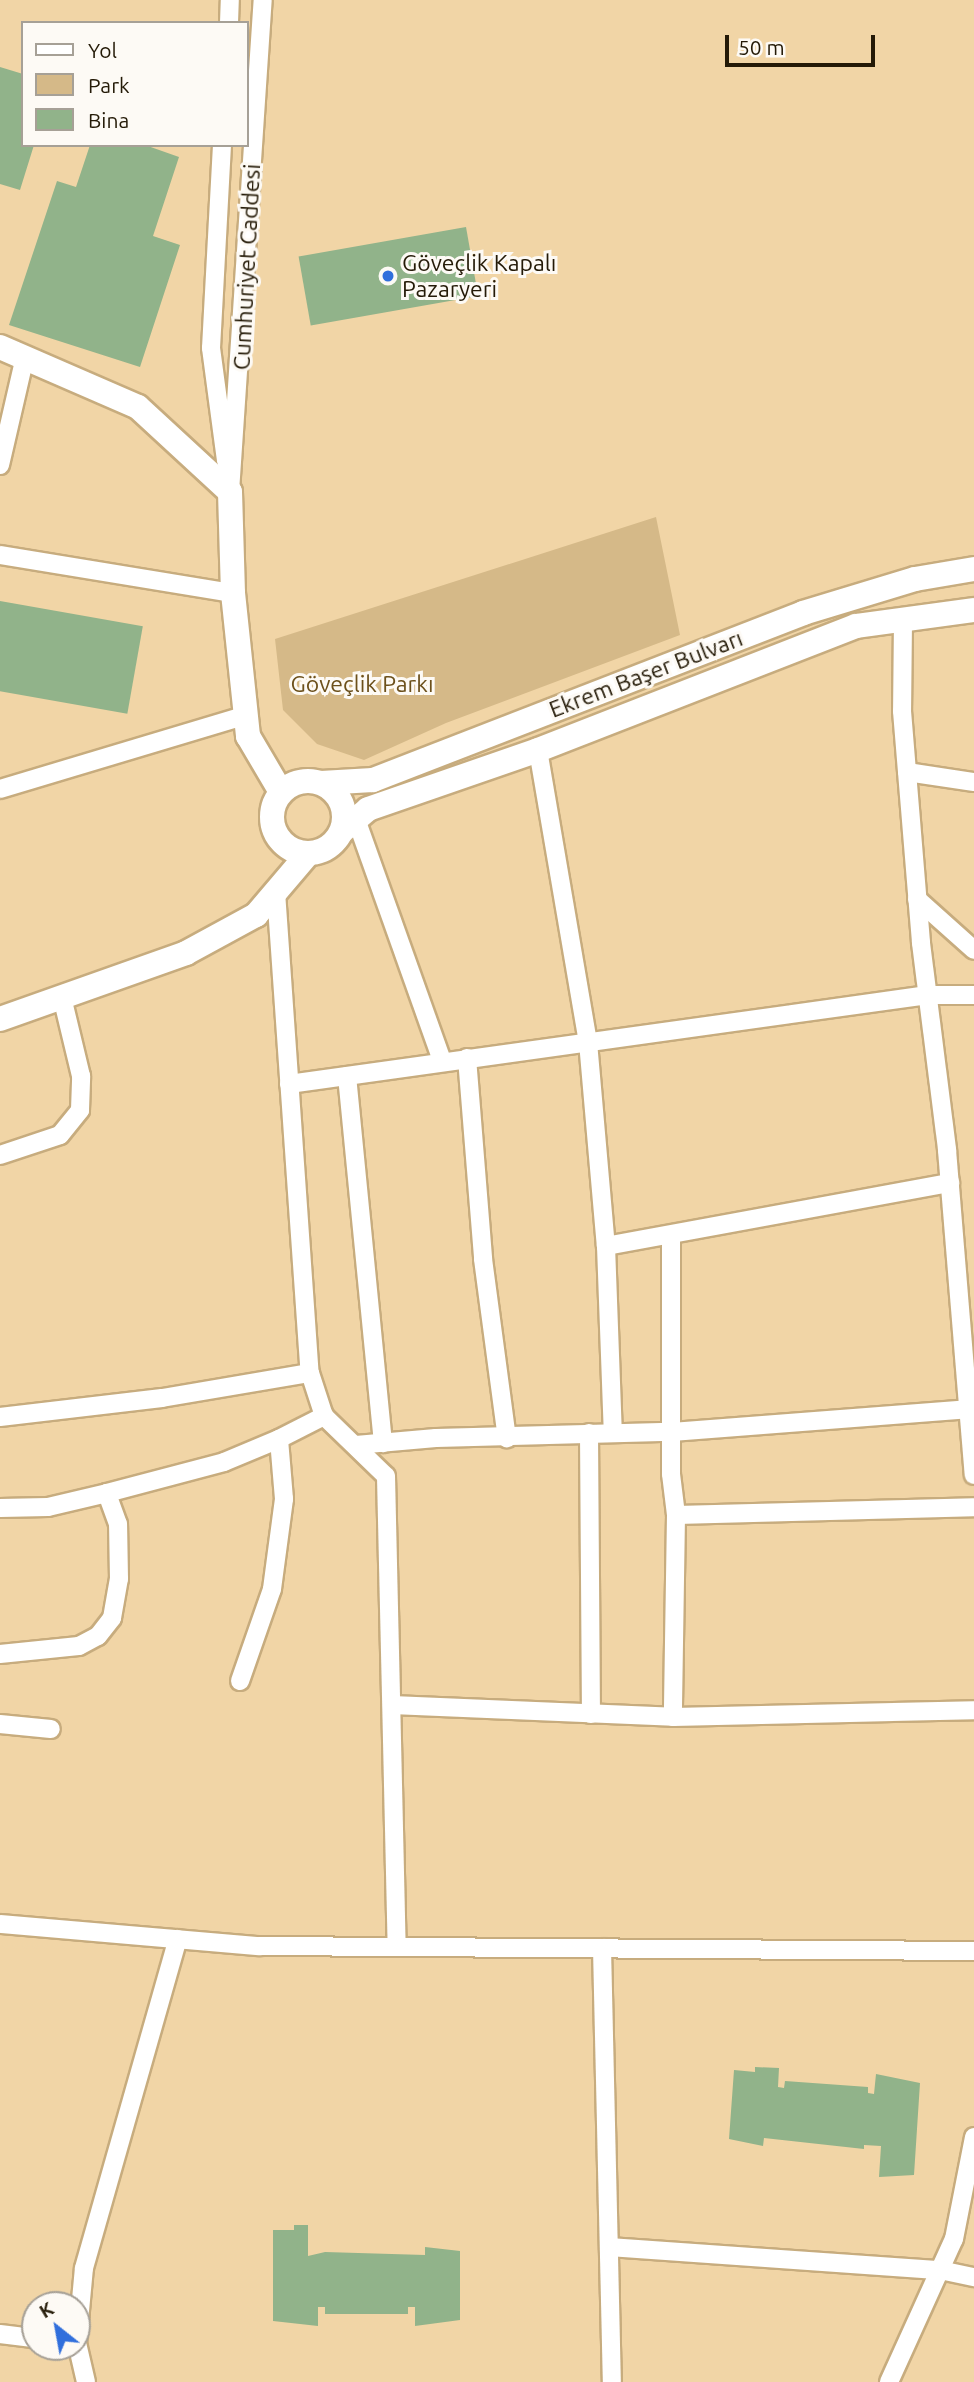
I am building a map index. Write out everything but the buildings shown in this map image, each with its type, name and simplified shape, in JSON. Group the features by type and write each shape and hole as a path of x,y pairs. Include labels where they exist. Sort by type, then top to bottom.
{"main road":[{"path":"0,347 138,407 230,492"},
{"name":"Cumhuriyet Caddesi","path":"230,492 233,593 248,736 281,792"},
{"name":"Ekrem Başer Bulvarı","path":"321,783 373,780 803,613 915,579 974,569"},
{"name":"Ekrem Başer Bulvarı","path":"349,825 368,809 538,750 856,626 974,610"},
{"path":"0,1019 186,953 256,915 308,854 334,843 349,825 341,803 321,783 293,783 281,792 273,804 274,832 282,844 308,854"}],"street":[{"path":"229,21 230,0"},
{"name":"Cumhuriyet Caddesi","path":"230,492 263,0"},
{"name":"Cumhuriyet Caddesi","path":"222,147 211,348 230,492"},
{"path":"0,465 25,357"},
{"path":"0,555 233,593"},
{"path":"902,620 907,772 917,899 950,1183 974,1475"},
{"path":"0,789 246,715"},
{"path":"538,750 588,1042 606,1246 613,1433"},
{"path":"907,772 974,782"},
{"path":"349,825 442,1060"},
{"path":"276,892 310,1373 324,1416 386,1476 397,1947"},
{"path":"917,899 974,950"},
{"path":"289,1084 442,1060 928,995 974,995"},
{"path":"0,1155 60,1135 80,1110 82,1076 62,997"},
{"path":"467,1058 483,1259 507,1438"},
{"path":"347,1076 383,1443"},
{"path":"606,1246 950,1183"},
{"path":"671,1235 671,1432 676,1515 673,1717"},
{"path":"0,1417 162,1398 310,1373"},
{"path":"356,1445 589,1433 671,1432 968,1409"},
{"path":"0,1508 48,1507 224,1462 324,1416"},
{"path":"589,1433 591,1714"},
{"path":"240,1681 272,1589 284,1499 279,1439"},
{"path":"0,1654 79,1646 98,1636 111,1618 119,1579 118,1524 107,1493"},
{"path":"676,1515 974,1507"},
{"path":"392,1705 673,1717 974,1710"},
{"path":"0,1724 51,1729"},
{"path":"0,1924 259,1946 974,1951"},
{"path":"82,2291 84,2268 178,1939"},
{"path":"602,1948 612,2382"},
{"path":"889,2382 954,2239 974,2137"},
{"path":"609,2247 940,2270 974,2277"},
{"path":"0,2333 21,2336"},
{"path":"81,2361 86,2382"}],"green space":[{"name":"Göveçlik Parkı","path":"656,517 680,635 446,723 364,760 317,744 283,710 275,639"}],"place":[{"name":"Göveçlik Kapalı Pazaryeri","path":"388,276"}]}
